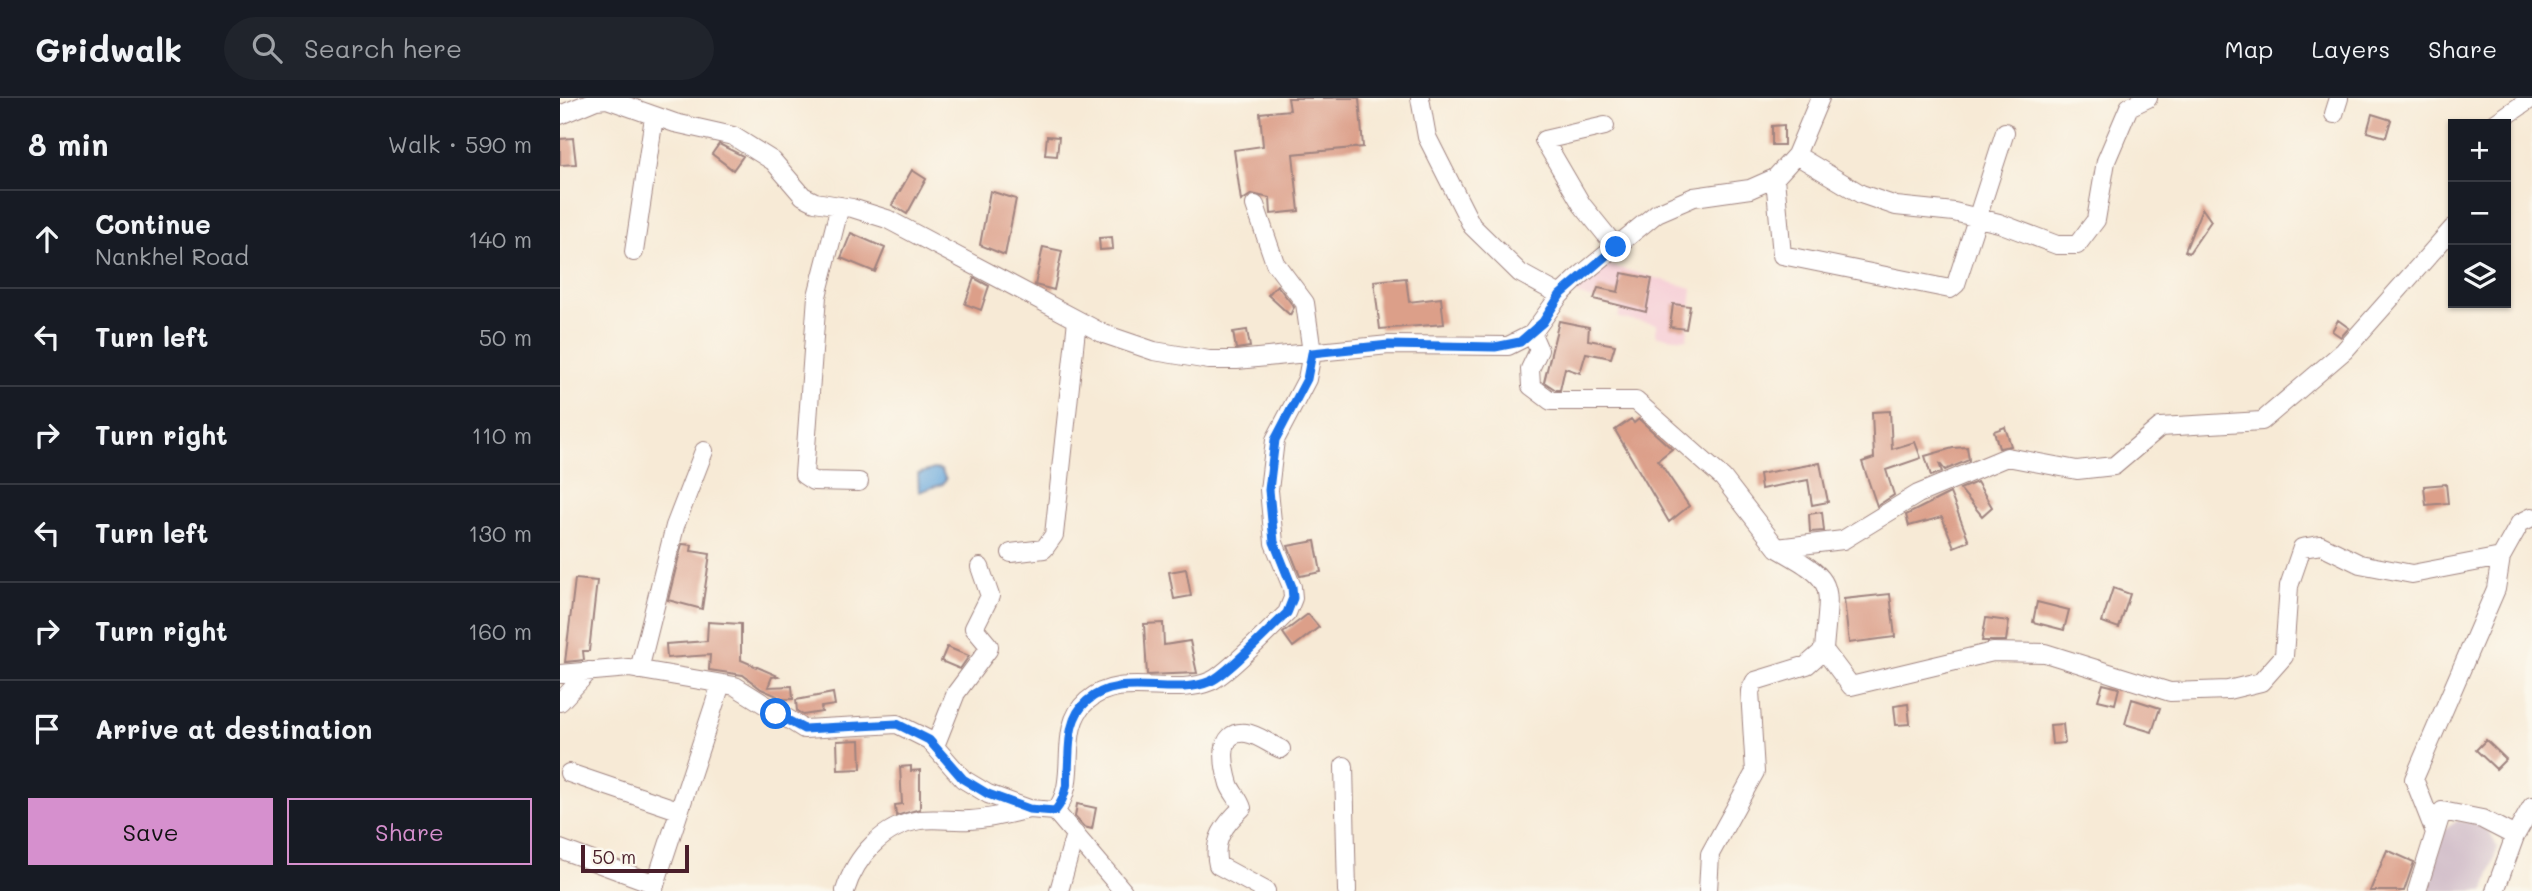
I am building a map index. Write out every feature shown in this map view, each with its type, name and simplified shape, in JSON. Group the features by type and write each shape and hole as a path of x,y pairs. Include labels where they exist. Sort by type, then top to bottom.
{"street":[{"path":"1420,98 1427,136 1472,226 1520,272 1560,295"},
{"path":"560,115 584,104 607,99 654,117 733,136 773,161 803,196 815,202 887,219 1125,343 1182,357 1237,360 1389,345 1495,347 1520,342 1532,334 1560,295 1645,222 1674,204 1716,192 1749,189 1775,178 1796,155 1820,98"},
{"path":"1796,155 1861,194 1895,206 1954,212 1980,218 2057,245 2077,245 2096,219 2106,161 2129,107 2148,98"},
{"path":"2501,119 2532,98"},
{"path":"634,252 654,117"},
{"path":"1605,126 1544,140 1582,205 1616,247"},
{"path":"1775,178 1782,255 1950,289 1956,284 1980,218 2005,132"},
{"path":"1055,811 1065,800 1074,722 1087,701 1107,688 1170,688 1213,680 1287,613 1293,598 1292,587 1274,542 1269,490 1275,440 1307,379 1312,353 1305,303 1275,263 1255,205"},
{"path":"840,206 817,296 804,475 813,481 859,482"},
{"path":"1777,548 1843,540 1918,494 2007,457 2077,470 2114,466 2160,427 2262,421 2344,351 2423,258 2448,234"},
{"path":"1011,553 1044,549 1054,535 1077,320"},
{"path":"1532,334 1539,351 1530,369 1531,386 1551,401 1636,401 1723,478 1777,548 1824,578 1829,590 1824,650 1852,686 1993,652 2045,653 2170,692 2228,690 2261,682 2284,656 2289,586 2302,548 2321,545 2360,564 2412,574 2501,557"},
{"path":"639,670 675,526 704,451"},
{"path":"2434,830 2414,779 2496,589 2501,557 2520,523 2532,517"},
{"path":"935,746 956,693 988,650 989,646 974,628 990,596 980,567"},
{"path":"1708,891 1710,854 1755,772 1750,691 1755,681 1807,665 1824,650"},
{"path":"560,674 639,670 736,686 804,729 897,724 912,730 935,746 963,779 988,794 1029,809 1055,811 1123,891"},
{"path":"560,702 589,671"},
{"path":"560,849 654,887 721,684"},
{"path":"1266,891 1218,865 1215,853 1223,826 1241,808 1231,788 1223,761 1225,742 1231,736 1246,733 1281,749"},
{"path":"1344,766 1347,891"},
{"path":"569,773 678,810"},
{"path":"2494,891 2515,836 2532,806"},
{"path":"845,891 860,858 879,838 897,828 919,820 985,819 1029,809"},
{"path":"2417,891 2442,811 2482,819 2515,836"},
{"path":"1059,891 1075,834"}],"shaded area":[{"path":"1608,265 1692,288 1687,339 1655,336 1657,324 1618,318 1620,308 1574,293"},
{"path":"2457,821 2476,823 2490,832 2497,847 2485,891 2428,891 2444,830"}],"water":[{"path":"934,469 941,470 946,479 943,484 919,492 918,474"}],"building":[{"path":"1288,98 1359,98 1363,147 1293,154 1299,211 1271,214 1270,198 1252,194 1241,201 1234,150 1263,146 1260,113 1290,110"},
{"path":"2372,114 2391,120 2386,137 2367,132"},
{"path":"1784,125 1784,145 1772,145 1772,126"},
{"path":"1047,136 1059,137 1057,156 1045,155"},
{"path":"573,138 576,164 560,165 560,139"},
{"path":"719,144 743,156 733,170 712,154"},
{"path":"912,170 926,179 907,214 892,205"},
{"path":"990,191 1016,199 1005,255 980,245"},
{"path":"2202,208 2211,221 2189,253 2185,251"},
{"path":"851,233 885,248 875,272 841,258"},
{"path":"1112,237 1113,249 1100,250 1099,238"},
{"path":"1043,247 1062,251 1054,290 1035,285"},
{"path":"1622,273 1652,279 1646,312 1594,299 1598,288 1618,292"},
{"path":"974,278 989,286 981,310 965,304"},
{"path":"1406,278 1409,302 1441,298 1444,324 1380,329 1374,281"},
{"path":"1277,285 1294,307 1290,315 1268,295"},
{"path":"1673,304 1690,306 1686,329 1670,327"},
{"path":"2338,320 2349,328 2341,337 2332,331"},
{"path":"1559,321 1589,327 1588,340 1615,345 1611,358 1586,353 1580,373 1565,368 1560,390 1556,390 1544,382"},
{"path":"1247,330 1250,347 1236,349 1233,332"},
{"path":"1890,411 1892,449 1915,442 1921,458 1886,470 1894,495 1877,506 1862,462 1874,458 1872,412"},
{"path":"1631,419 1634,423 1639,419 1672,449 1658,460 1689,506 1669,522 1615,430"},
{"path":"2005,427 2011,446 1999,448 1994,431"},
{"path":"1967,447 1969,460 1945,470 1939,463 1942,472 1931,476 1925,456"},
{"path":"1820,463 1828,502 1812,505 1808,480 1761,489 1759,474"},
{"path":"1977,482 1992,507 1982,516 1960,489"},
{"path":"2446,484 2448,503 2426,505 2424,486"},
{"path":"1950,493 1969,541 1954,547 1942,517 1909,526 1906,515"},
{"path":"1822,512 1824,531 1810,532 1809,514"},
{"path":"1315,541 1321,572 1300,576 1288,546"},
{"path":"682,544 692,545 691,551 710,554 702,609 668,600"},
{"path":"1186,569 1191,596 1174,599 1169,572"},
{"path":"575,579 597,581 589,651 583,651 584,660 565,662"},
{"path":"2113,588 2130,594 2119,628 2102,622"},
{"path":"1890,594 1895,637 1849,643 1844,599"},
{"path":"2037,602 2069,610 2064,630 2033,622"},
{"path":"1308,614 1319,627 1293,647 1283,633"},
{"path":"1986,618 2009,621 2006,641 1982,641"},
{"path":"708,622 741,624 741,660 778,676 772,677 768,687 792,686 793,699 778,699 743,675 709,670 710,655 667,658 666,644 707,641"},
{"path":"1163,623 1164,645 1190,641 1197,673 1147,675 1144,624"},
{"path":"947,647 969,656 960,669 941,661"},
{"path":"2103,684 2119,688 2115,704 2098,700"},
{"path":"833,693 835,705 821,707 822,712 803,715 797,711 796,700"},
{"path":"2132,699 2160,708 2152,732 2125,724"},
{"path":"1908,704 1910,724 1896,725 1894,706"},
{"path":"2063,724 2065,743 2052,744 2050,725"},
{"path":"860,740 861,769 838,770 837,741"},
{"path":"2486,740 2506,759 2496,769 2476,750"},
{"path":"911,766 911,771 920,770 920,809 896,816 895,805 902,804 900,767"},
{"path":"1077,804 1096,808 1092,829 1084,827 1075,817"},
{"path":"2387,850 2414,862 2404,891 2370,891"}],"route":[{"path":"776,714 804,729 897,724 929,740 963,779 988,794 1029,809 1055,811 1065,800 1069,742 1074,722 1087,701 1107,688 1170,688 1213,680 1287,613 1293,598 1292,587 1274,542 1269,490 1275,440 1307,379 1312,353 1389,345 1495,347 1520,342 1543,322 1560,295 1616,247"}]}
